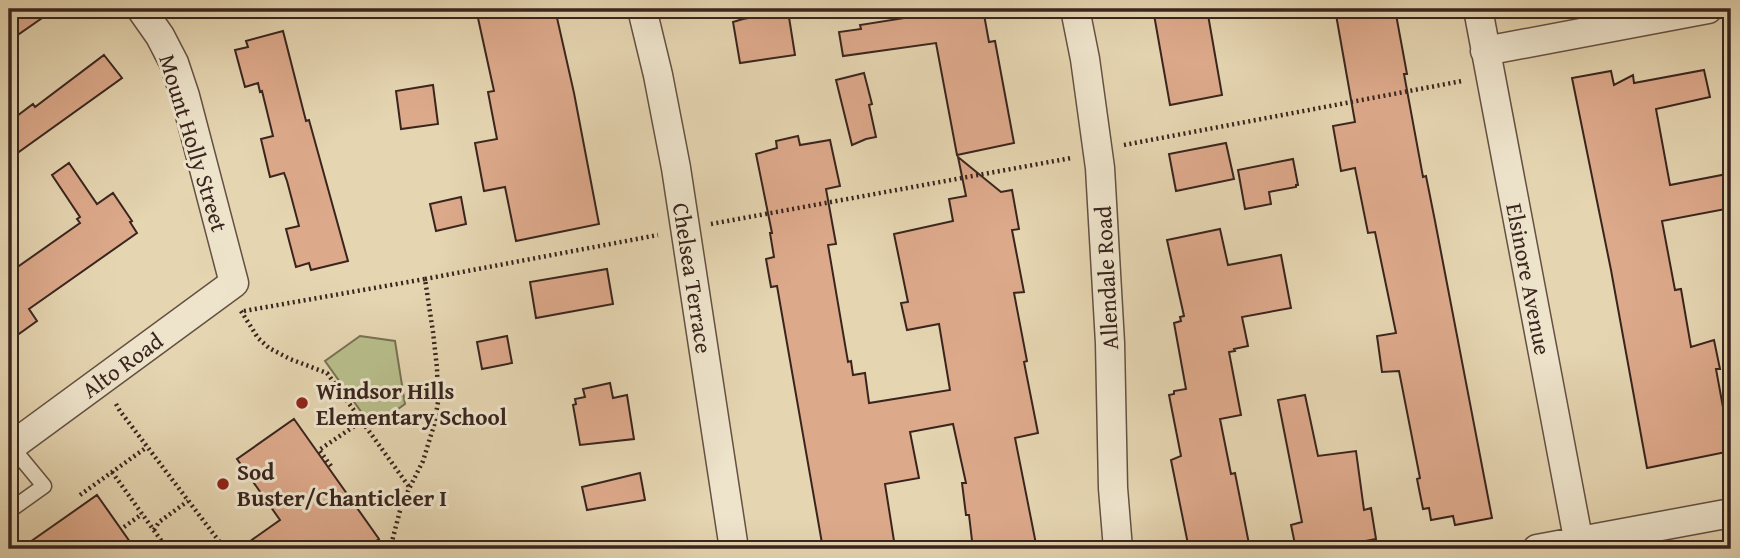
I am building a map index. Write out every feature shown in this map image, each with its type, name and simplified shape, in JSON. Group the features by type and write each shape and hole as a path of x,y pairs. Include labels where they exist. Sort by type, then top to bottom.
{"street":[{"name":"Mount Holly Street","path":"141,9 174,62 234,283"},
{"name":"Chelsea Terrace","path":"642,9 676,168 734,549"},
{"name":"Allendale Road","path":"1075,9 1085,59 1100,168 1110,343 1113,488 1118,549"},
{"name":"Elsinore Avenue","path":"1478,9 1579,545"},
{"path":"1485,51 1708,9"},
{"name":"Alto Road","path":"10,447 234,283"},
{"path":"1538,549 1579,545 1731,513"}],"lane":[{"path":"9,511 44,486 10,447"}],"path":[{"path":"1123,145 1462,81"},
{"path":"704,225 1074,157"},
{"path":"410,488 327,373 269,348 258,338 240,310 249,311 661,235"},
{"path":"390,549 399,513 423,461 438,402 436,356 425,279"},
{"path":"117,397 116,404 120,411 225,549"},
{"path":"331,466 320,450 362,421"},
{"path":"80,495 147,447"},
{"path":"112,472 163,543 154,549"},
{"path":"154,531 159,522 188,501"},
{"path":"124,527 142,514"}],"green space":[{"path":"360,336 395,341 405,404 372,427 325,361"}],"building":[{"path":"9,9 55,9 9,41"},
{"path":"476,9 555,9 599,224 516,241 505,187 484,191 475,143 497,139 488,92 494,91"},
{"path":"910,9 983,9 989,42 995,41 1014,143 957,155 936,43 843,56 839,32 861,29 860,25 911,17"},
{"path":"1153,9 1207,9 1222,95 1170,105"},
{"path":"1335,9 1395,9 1423,177 1426,176 1492,518 1455,525 1453,516 1431,520 1429,508 1423,509 1417,479 1420,478 1399,371 1382,372 1377,336 1396,333 1375,232 1368,233 1355,168 1341,171 1333,126 1355,122"},
{"path":"788,11 795,55 740,63 733,22"},
{"path":"283,31 306,121 309,120 348,261 311,270 309,263 296,267 286,229 299,226 284,173 270,177 261,139 273,136 262,91 260,92 258,83 245,87 235,50 248,47 246,41"},
{"path":"104,55 122,78 9,159 9,122 33,104 35,107"},
{"path":"1704,70 1710,97 1656,109 1670,185 1727,174 1731,208 1662,221 1675,290 1681,289 1691,347 1714,340 1720,369 1716,369 1731,451 1647,468 1572,78 1611,71 1614,85 1633,75 1634,83"},
{"path":"864,73 872,104 869,105 876,137 852,145 836,80"},
{"path":"433,85 438,124 401,129 396,91"},
{"path":"798,136 800,145 830,140 840,186 826,189 836,244 828,245 848,362 851,361 853,375 865,373 869,403 950,390 939,324 907,330 901,303 908,302 894,234 953,221 949,199 966,196 958,157 1001,192 1012,190 1019,229 1012,230 1024,292 1014,293 1038,433 1015,438 1037,549 973,549 962,483 966,483 953,424 910,432 919,478 885,484 894,541 823,549 777,286 771,287 766,259 774,257 772,233 756,154 777,148 776,141"},
{"path":"1226,143 1234,179 1176,191 1169,154"},
{"path":"1293,159 1298,185 1269,192 1271,204 1245,209 1238,170"},
{"path":"69,163 97,204 113,193 137,233 29,309 37,321 9,341 9,273 80,223 77,219 80,217 52,175"},
{"path":"461,197 466,224 436,231 430,204"},
{"path":"1220,229 1228,265 1281,255 1291,308 1242,317 1248,346 1229,352 1241,415 1220,419 1231,474 1235,473 1250,549 1189,549 1171,460 1181,456 1169,395 1174,394 1174,391 1186,389 1174,323 1181,321 1180,317 1184,316 1167,240"},
{"path":"607,269 613,304 536,318 530,282"},
{"path":"507,336 512,363 482,369 477,342"},
{"path":"610,383 613,398 627,395 634,439 580,445 573,405 576,404 575,399 585,397 583,389"},
{"path":"1305,395 1318,456 1356,451 1364,510 1371,508 1376,539 1323,549 1296,549 1291,525 1302,522 1278,400"},
{"path":"294,419 379,539 365,549 239,549 280,520 237,459"},
{"path":"640,473 645,500 587,510 582,487"},
{"path":"97,495 135,549 20,549"}],"place":[{"name":"Windsor Hills Elementary School","path":"302,403"},
{"name":"Sod Buster/Chanticleer I","path":"223,484"}]}
